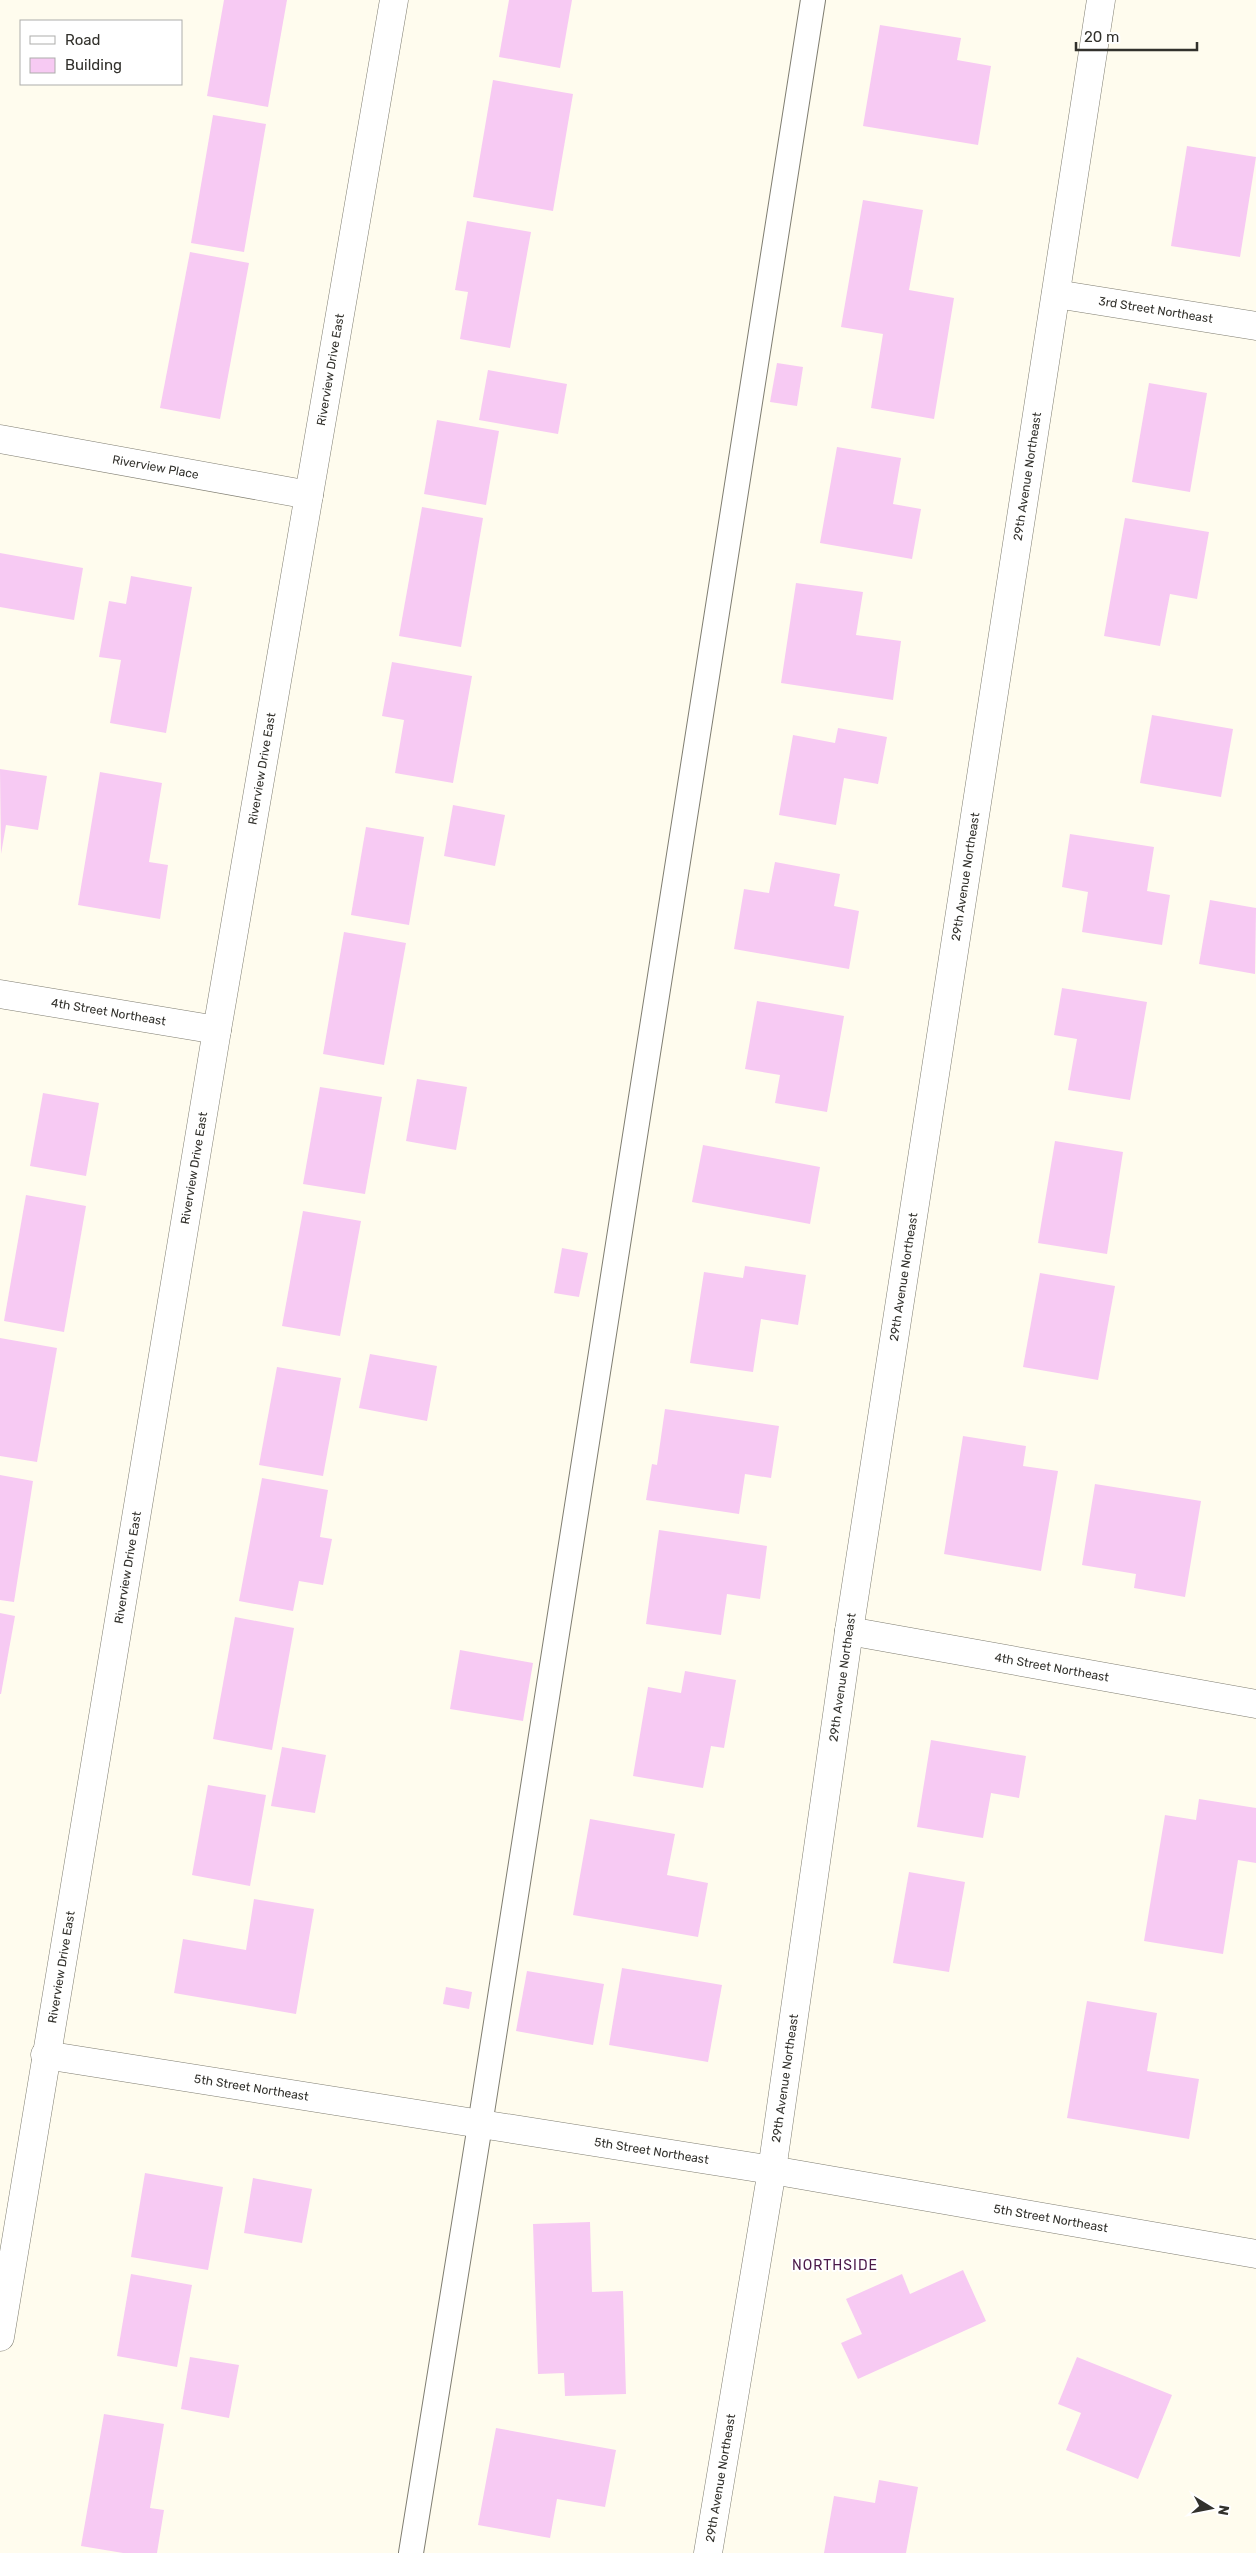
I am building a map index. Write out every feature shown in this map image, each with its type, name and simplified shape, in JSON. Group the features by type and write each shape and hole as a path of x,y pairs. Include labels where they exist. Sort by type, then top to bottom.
{"street":[{"name":"Riverview Drive East","path":"0,2337 45,2055 217,1030 394,0"},
{"name":"29th Avenue Northeast","path":"708,2553 772,2170 848,1631 1100,0"},
{"name":"3rd Street Northeast","path":"1056,294 1256,326"},
{"name":"Riverview Place","path":"0,439 309,495"},
{"name":"4th Street Northeast","path":"0,994 217,1030"},
{"name":"4th Street Northeast","path":"848,1631 1256,1704"},
{"name":"5th Street Northeast","path":"45,2055 772,2170 1256,2254"}],"lane":[{"path":"411,2553 814,0"}],"building":[{"path":"224,0 287,0 268,107 207,96"},
{"path":"509,0 572,0 560,68 499,57"},
{"path":"880,25 961,38 957,60 991,66 978,145 863,126"},
{"path":"493,80 573,94 553,211 473,197"},
{"path":"213,115 266,124 244,252 191,243"},
{"path":"1187,146 1256,157 1240,257 1171,246"},
{"path":"863,200 923,210 909,290 954,298 934,419 871,408 883,334 841,327"},
{"path":"467,221 531,232 510,348 460,339 468,292 455,290"},
{"path":"190,252 249,263 220,419 160,408"},
{"path":"777,363 803,367 797,406 770,402"},
{"path":"488,370 567,384 558,434 479,420"},
{"path":"1149,383 1207,393 1190,492 1132,482"},
{"path":"437,420 499,431 486,505 424,494"},
{"path":"837,447 901,458 893,504 921,509 912,559 820,543"},
{"path":"422,507 483,518 461,647 399,636"},
{"path":"1125,518 1209,532 1197,599 1170,594 1160,646 1104,636"},
{"path":"0,553 83,568 74,620 0,607"},
{"path":"131,576 192,587 166,733 110,723 121,660 99,657 109,601 126,604"},
{"path":"796,583 863,592 856,635 901,641 893,700 781,683"},
{"path":"392,662 472,676 453,783 395,773 404,720 382,716"},
{"path":"1152,715 1233,729 1221,797 1140,783"},
{"path":"838,728 887,737 878,784 844,778 836,825 779,815 793,735 835,743"},
{"path":"0,769 47,776 38,830 6,825 1,854"},
{"path":"100,772 162,783 149,862 168,865 160,919 78,905"},
{"path":"453,805 505,815 495,866 444,856"},
{"path":"366,827 424,837 409,925 351,915"},
{"path":"1070,834 1154,847 1147,891 1170,895 1162,945 1082,932 1088,892 1062,887"},
{"path":"775,862 840,874 834,906 859,911 849,969 734,949 744,889 769,893"},
{"path":"1210,900 1256,908 1255,974 1199,964"},
{"path":"344,932 406,943 384,1065 323,1054"},
{"path":"1062,988 1147,1002 1130,1100 1068,1090 1077,1039 1054,1035"},
{"path":"757,1001 844,1016 827,1112 775,1103 780,1075 745,1069"},
{"path":"417,1079 467,1087 456,1150 406,1141"},
{"path":"320,1087 382,1097 365,1194 303,1184"},
{"path":"43,1093 99,1103 86,1176 30,1166"},
{"path":"1055,1141 1123,1152 1107,1254 1038,1243"},
{"path":"703,1145 820,1167 810,1224 692,1202"},
{"path":"26,1195 86,1206 64,1332 4,1321"},
{"path":"303,1211 361,1221 340,1336 282,1326"},
{"path":"562,1248 588,1253 579,1297 554,1293"},
{"path":"745,1266 806,1275 798,1325 761,1319 753,1372 690,1363 704,1272 743,1278"},
{"path":"1040,1273 1115,1286 1098,1380 1023,1367"},
{"path":"0,1338 57,1348 37,1462 0,1456"},
{"path":"370,1354 437,1366 427,1421 359,1408"},
{"path":"277,1367 341,1378 323,1476 259,1465"},
{"path":"665,1409 779,1426 771,1478 745,1474 739,1514 646,1500 652,1464 657,1465"},
{"path":"963,1436 1026,1446 1023,1466 1058,1471 1041,1571 944,1554"},
{"path":"0,1475 33,1481 14,1602 0,1600"},
{"path":"262,1478 328,1490 320,1537 332,1539 323,1585 299,1581 293,1611 239,1601"},
{"path":"1095,1484 1201,1501 1185,1597 1134,1588 1136,1574 1082,1565"},
{"path":"659,1530 767,1546 760,1599 727,1594 721,1635 646,1624"},
{"path":"0,1613 15,1616 1,1694 0,1694"},
{"path":"235,1617 294,1628 272,1750 213,1739"},
{"path":"460,1650 533,1663 523,1721 450,1709"},
{"path":"685,1671 736,1680 724,1748 711,1746 703,1788 633,1776 648,1687 681,1693"},
{"path":"931,1740 1026,1756 1019,1798 991,1793 983,1838 917,1827"},
{"path":"282,1747 326,1755 315,1813 271,1806"},
{"path":"208,1785 266,1795 250,1886 192,1875"},
{"path":"1199,1799 1256,1808 1256,1863 1238,1860 1223,1954 1144,1941 1165,1815 1196,1820"},
{"path":"590,1819 675,1834 667,1875 708,1883 698,1937 573,1915"},
{"path":"909,1872 965,1882 949,1972 893,1963"},
{"path":"254,1899 314,1909 296,2014 174,1993 183,1939 246,1950"},
{"path":"622,1968 722,1985 708,2062 609,2045"},
{"path":"527,1971 604,1984 593,2045 516,2031"},
{"path":"446,1987 472,1992 469,2009 443,2004"},
{"path":"1087,2001 1157,2013 1147,2071 1199,2079 1189,2139 1067,2118"},
{"path":"145,2173 223,2187 208,2270 131,2257"},
{"path":"253,2178 312,2189 302,2243 244,2233"},
{"path":"590,2222 592,2292 623,2291 626,2394 565,2396 564,2373 538,2374 533,2224"},
{"path":"963,2270 986,2321 858,2379 841,2343 862,2334 846,2299 902,2274 910,2294"},
{"path":"131,2274 192,2285 177,2367 117,2356"},
{"path":"190,2357 239,2365 229,2418 181,2409"},
{"path":"1077,2357 1172,2395 1138,2479 1066,2450 1081,2413 1058,2404"},
{"path":"104,2414 164,2424 150,2508 164,2510 157,2553 123,2553 81,2546"},
{"path":"496,2428 616,2450 605,2507 557,2499 550,2538 478,2525"},
{"path":"879,2480 918,2487 906,2553 824,2553 834,2496 875,2503"}],"district":[{"name":"NORTHSIDE","path":"835,2265"}]}
